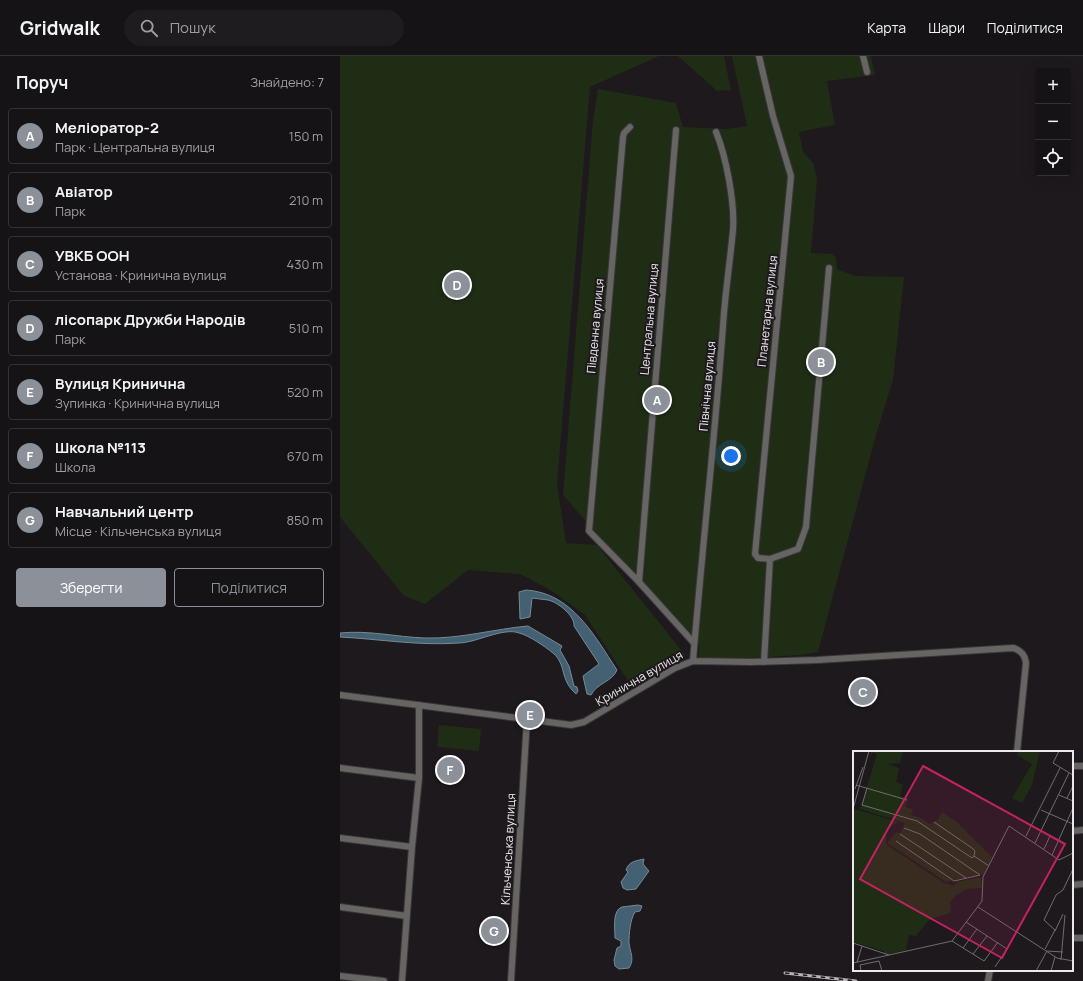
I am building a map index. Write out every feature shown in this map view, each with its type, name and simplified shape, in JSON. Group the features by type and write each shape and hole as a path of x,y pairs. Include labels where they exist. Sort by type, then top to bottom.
{"street":[{"name":"Планетарна вулиця","path":"759,56 772,116 791,176 755,554 758,558 770,559"},
{"path":"863,56 867,72"},
{"name":"Південна вулиця","path":"630,127 624,133 623,137 590,531 639,582"},
{"name":"Центральна вулиця","path":"639,582 676,130"},
{"name":"Північна вулиця","path":"692,661 719,379 726,284 733,228 730,189 720,142 716,132"},
{"path":"764,662 770,559 798,549 802,542 806,527 829,268"},
{"path":"639,582 694,643"},
{"name":"Кринична вулиця","path":"340,695 571,725 584,722 675,668 692,661 764,662 1013,648 1023,653 1026,663 1017,751"},
{"path":"402,981 412,847 419,778 419,705"},
{"name":"Кільченська вулиця","path":"511,981 527,719"},
{"path":"340,768 419,778"},
{"path":"1073,831 1083,830"},
{"path":"340,838 412,847"},
{"path":"1073,885 1082,884"},
{"path":"340,907 407,916"},
{"path":"988,981 990,971"},
{"path":"340,976 384,981"}],"green space":[{"path":"340,56 659,56 590,87 557,484 566,543 597,545 686,656 634,690 585,615 552,591 520,574 468,570 425,604 404,596 340,517"},
{"path":"678,56 724,56 731,90 717,91"},
{"path":"732,56 871,56 875,75 827,81 835,125 799,132 803,152 813,163 817,179 811,253 832,254 836,258 837,269 855,276 904,277 893,380 876,435 818,652 800,655 699,661 699,643 596,533 563,495 593,120 598,89 676,103 683,127 726,129 747,126"},
{"path":"439,725 481,729 479,751 437,747"}],"water":[{"path":"526,590 542,593 569,607 600,643 617,670 612,677 597,688 591,695 587,694 583,676 599,664 574,626 572,618 561,606 552,601 532,598 530,617 520,619 519,592"},
{"path":"528,626 562,646 560,650 569,666 574,686 577,687 578,691 576,694 567,683 560,662 553,653 528,636 519,633 506,632 473,641 444,644 340,637 340,633 361,632 438,638"},
{"path":"644,859 643,864 649,871 636,889 627,890 623,888 621,882 628,872 626,870 627,867 633,862"},
{"path":"642,906 640,911 635,912 633,915 630,931 629,943 632,962 629,968 619,969 615,966 614,960 617,948 621,946 621,941 615,938 615,916 622,907"}],"railway":[{"path":"785,973 856,981"}],"place":[{"name":"лісопарк Дружби Народів","path":"457,285"},
{"name":"Авіатор","path":"821,362"},
{"name":"Меліоратор-2","path":"657,400"},
{"name":"УВКБ ООН","path":"863,692"},
{"name":"Вулиця Кринична","path":"530,715"},
{"name":"Школа №113","path":"450,770"},
{"name":"Навчальний центр","path":"494,931"}]}
